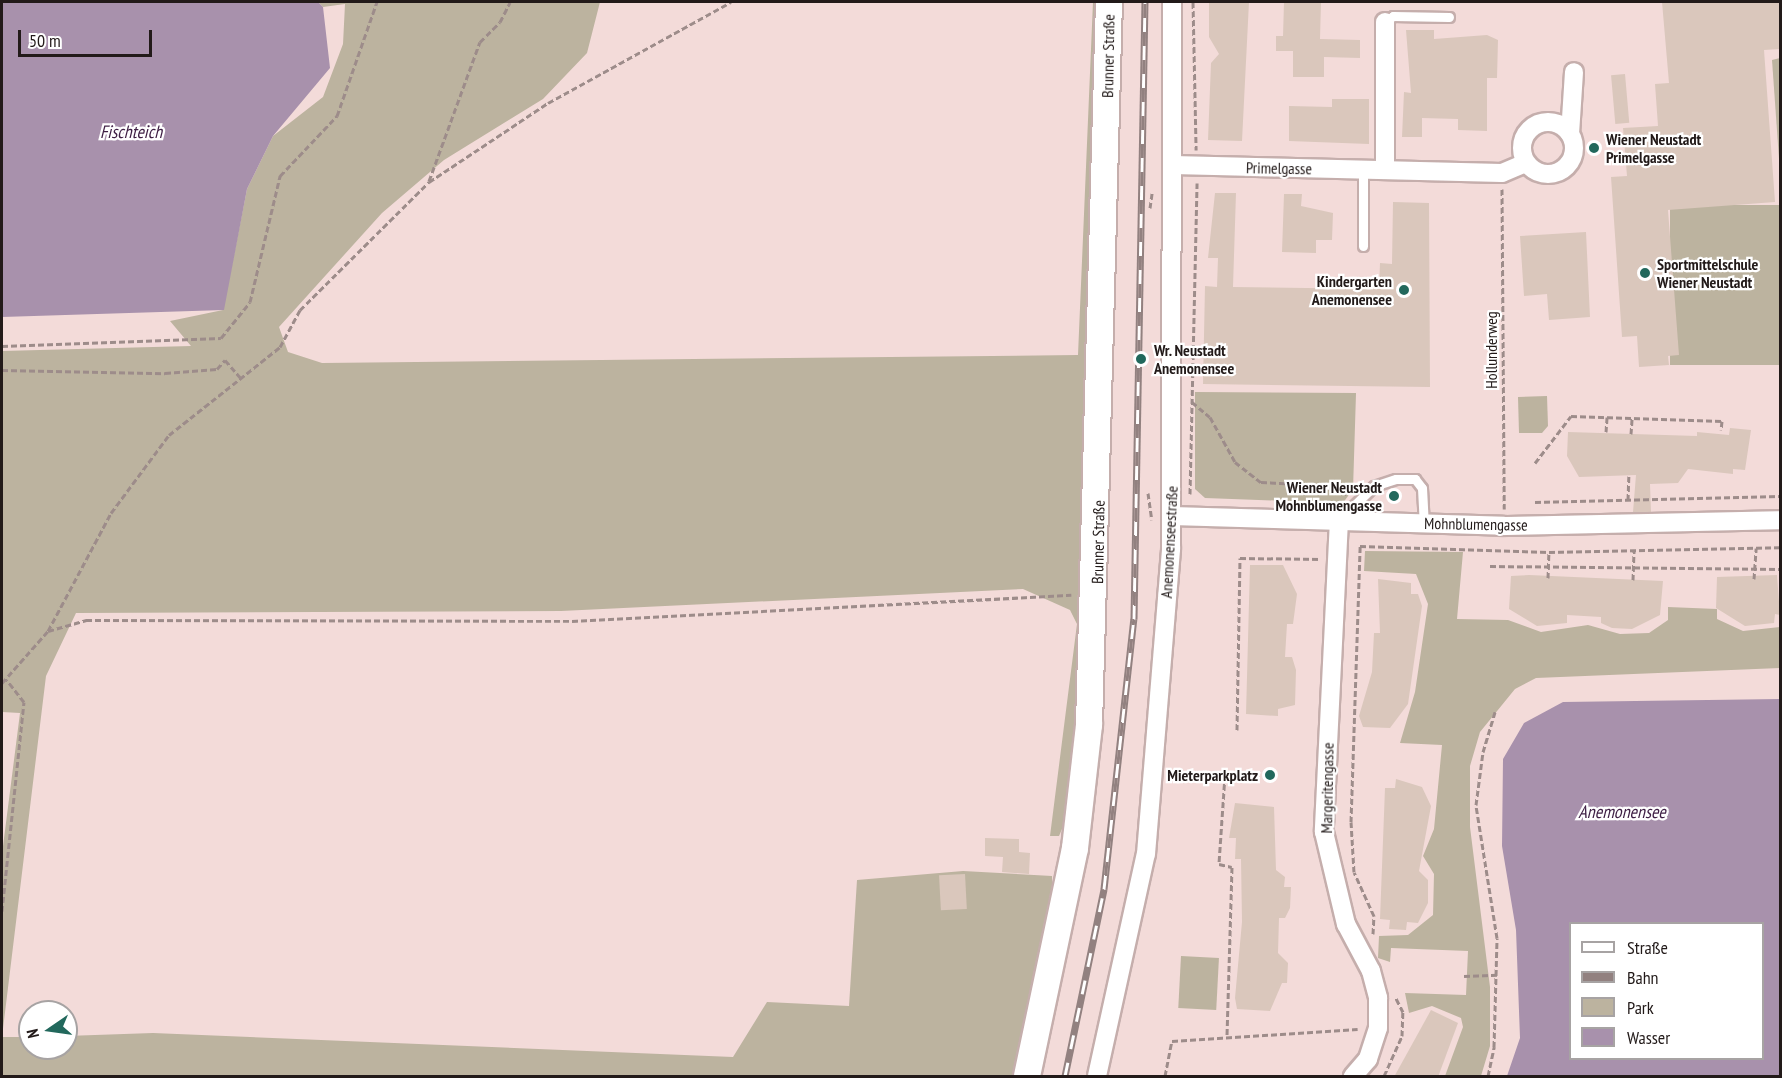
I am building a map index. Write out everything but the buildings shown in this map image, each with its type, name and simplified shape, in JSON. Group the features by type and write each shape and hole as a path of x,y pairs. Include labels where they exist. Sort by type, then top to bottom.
{"main road":[{"name":"Brunner Straße","path":"1027,1077 1075,848 1097,593 1110,2"}],"street":[{"name":"Anemonenseestraße","path":"1097,1077 1146,854 1172,516 1172,2"},
{"path":"1385,22 1386,170"},
{"path":"1570,134 1574,72"},
{"path":"1560,124 1570,134 1575,147 1563,171 1543,174 1525,163 1524,136 1533,126 1560,124"},
{"name":"Primelgasse","path":"1173,165 1502,173 1525,163"},
{"name":"Mohnblumengasse","path":"1172,516 1504,526 1780,520"},
{"name":"Margeritengasse","path":"1339,520 1324,832 1346,924 1371,970 1378,1028 1368,1059 1353,1077"}],"lane":[{"path":"1385,22 1393,16 1449,17"},
{"path":"1363,170 1363,246"},
{"path":"1339,520 1374,486 1415,479 1425,499 1424,523"}],"path":[{"path":"2,346 221,338 250,302 280,176 337,116 376,2"},
{"path":"429,182 480,42 500,22 510,2"},
{"path":"2,683 48,631 111,513 169,435 280,347 300,310 429,182 548,104 731,2"},
{"path":"1172,516 1192,491 1197,166 1193,2"},
{"name":"Hollunderweg","path":"1502,173 1504,526"},
{"path":"2,370 165,373 217,369 225,360 240,377"},
{"path":"1192,402 1210,417 1235,462 1261,482 1320,485 1360,499"},
{"path":"1535,464 1571,416 1722,421 1721,430"},
{"path":"1606,432 1607,417"},
{"path":"1632,418 1632,434"},
{"path":"1628,500 1629,476"},
{"path":"1535,502 1780,496"},
{"path":"1372,945 1374,916 1354,872 1351,822 1360,546 1549,552 1780,547"},
{"path":"1754,579 1756,548"},
{"path":"1633,580 1634,550"},
{"path":"1548,578 1549,552"},
{"path":"1237,730 1240,558 1337,560"},
{"path":"1490,566 1780,569"},
{"path":"48,631 86,620 572,621 1097,593"},
{"path":"2,911 24,702 7,680"},
{"path":"1488,1077 1498,975 1476,805 1483,752 1495,712"},
{"path":"1225,776 1219,864 1232,867 1227,1037"},
{"path":"1464,976 1498,975"},
{"path":"1384,1077 1404,1024 1401,999 1387,994"},
{"path":"1165,1077 1172,1041 1378,1028"}],"green space":[{"path":"318,2 600,2 587,53 543,99 444,160 382,213 279,327 288,352 322,363 1078,355 1093,2 1100,2 1089,549 1080,585 1086,630 1071,808 1059,836 1050,836 1077,624 1070,610 1023,589 561,611 76,613 46,676 2,1037 2,854 20,713 2,712 2,351 191,346 170,321 223,310 247,189 273,136 323,97 343,44 345,4 323,7"},
{"path":"1780,58 1780,173 1772,60"},
{"path":"1670,205 1779,205 1779,365 1670,365"},
{"path":"1195,392 1356,393 1353,489 1343,503 1205,498 1195,489"},
{"path":"1547,396 1548,426 1542,433 1519,433 1518,397"},
{"path":"1365,551 1463,552 1457,619 1508,620 1541,632 1588,625 1620,634 1649,633 1668,620 1668,607 1717,609 1717,619 1743,631 1780,627 1780,668 1536,678 1515,689 1480,732 1470,766 1470,827 1490,987 1490,1046 1481,1076 1445,1076 1463,1027 1461,1018 1432,1006 1409,1013 1405,993 1466,995 1468,951 1391,948 1390,962 1378,958 1379,936 1408,935 1433,915 1434,874 1423,856 1434,829 1442,745 1400,743 1415,692 1428,604 1416,574 1364,571"},
{"path":"963,871 1052,876 1053,918 1018,1076 2,1076 2,1037 18,1037 18,1060 78,1060 78,1036 153,1033 733,1057 767,1002 849,1006 857,880"},
{"path":"1181,956 1219,958 1216,1010 1178,1008"}],"water":[{"name":"Fischteich","path":"2,2 318,2 323,7 330,68 273,136 247,189 224,310 2,317"},
{"name":"Anemonensee","path":"1780,699 1780,1076 1507,1076 1520,1038 1516,930 1502,846 1503,759 1524,723 1563,702"}],"railway":[{"path":"1065,1076 1104,889 1134,619 1145,2"}],"place":[{"name":"Wiener Neustadt Primelgasse","path":"1594,148"},
{"name":"Sportmittelschule Wiener Neustadt","path":"1645,273"},
{"name":"Kindergarten Anemonensee","path":"1404,290"},
{"name":"Wr. Neustadt Anemonensee","path":"1141,359"},
{"name":"Wiener Neustadt Mohnblumengasse","path":"1394,496"},
{"name":"Mieterparkplatz","path":"1270,775"}]}
